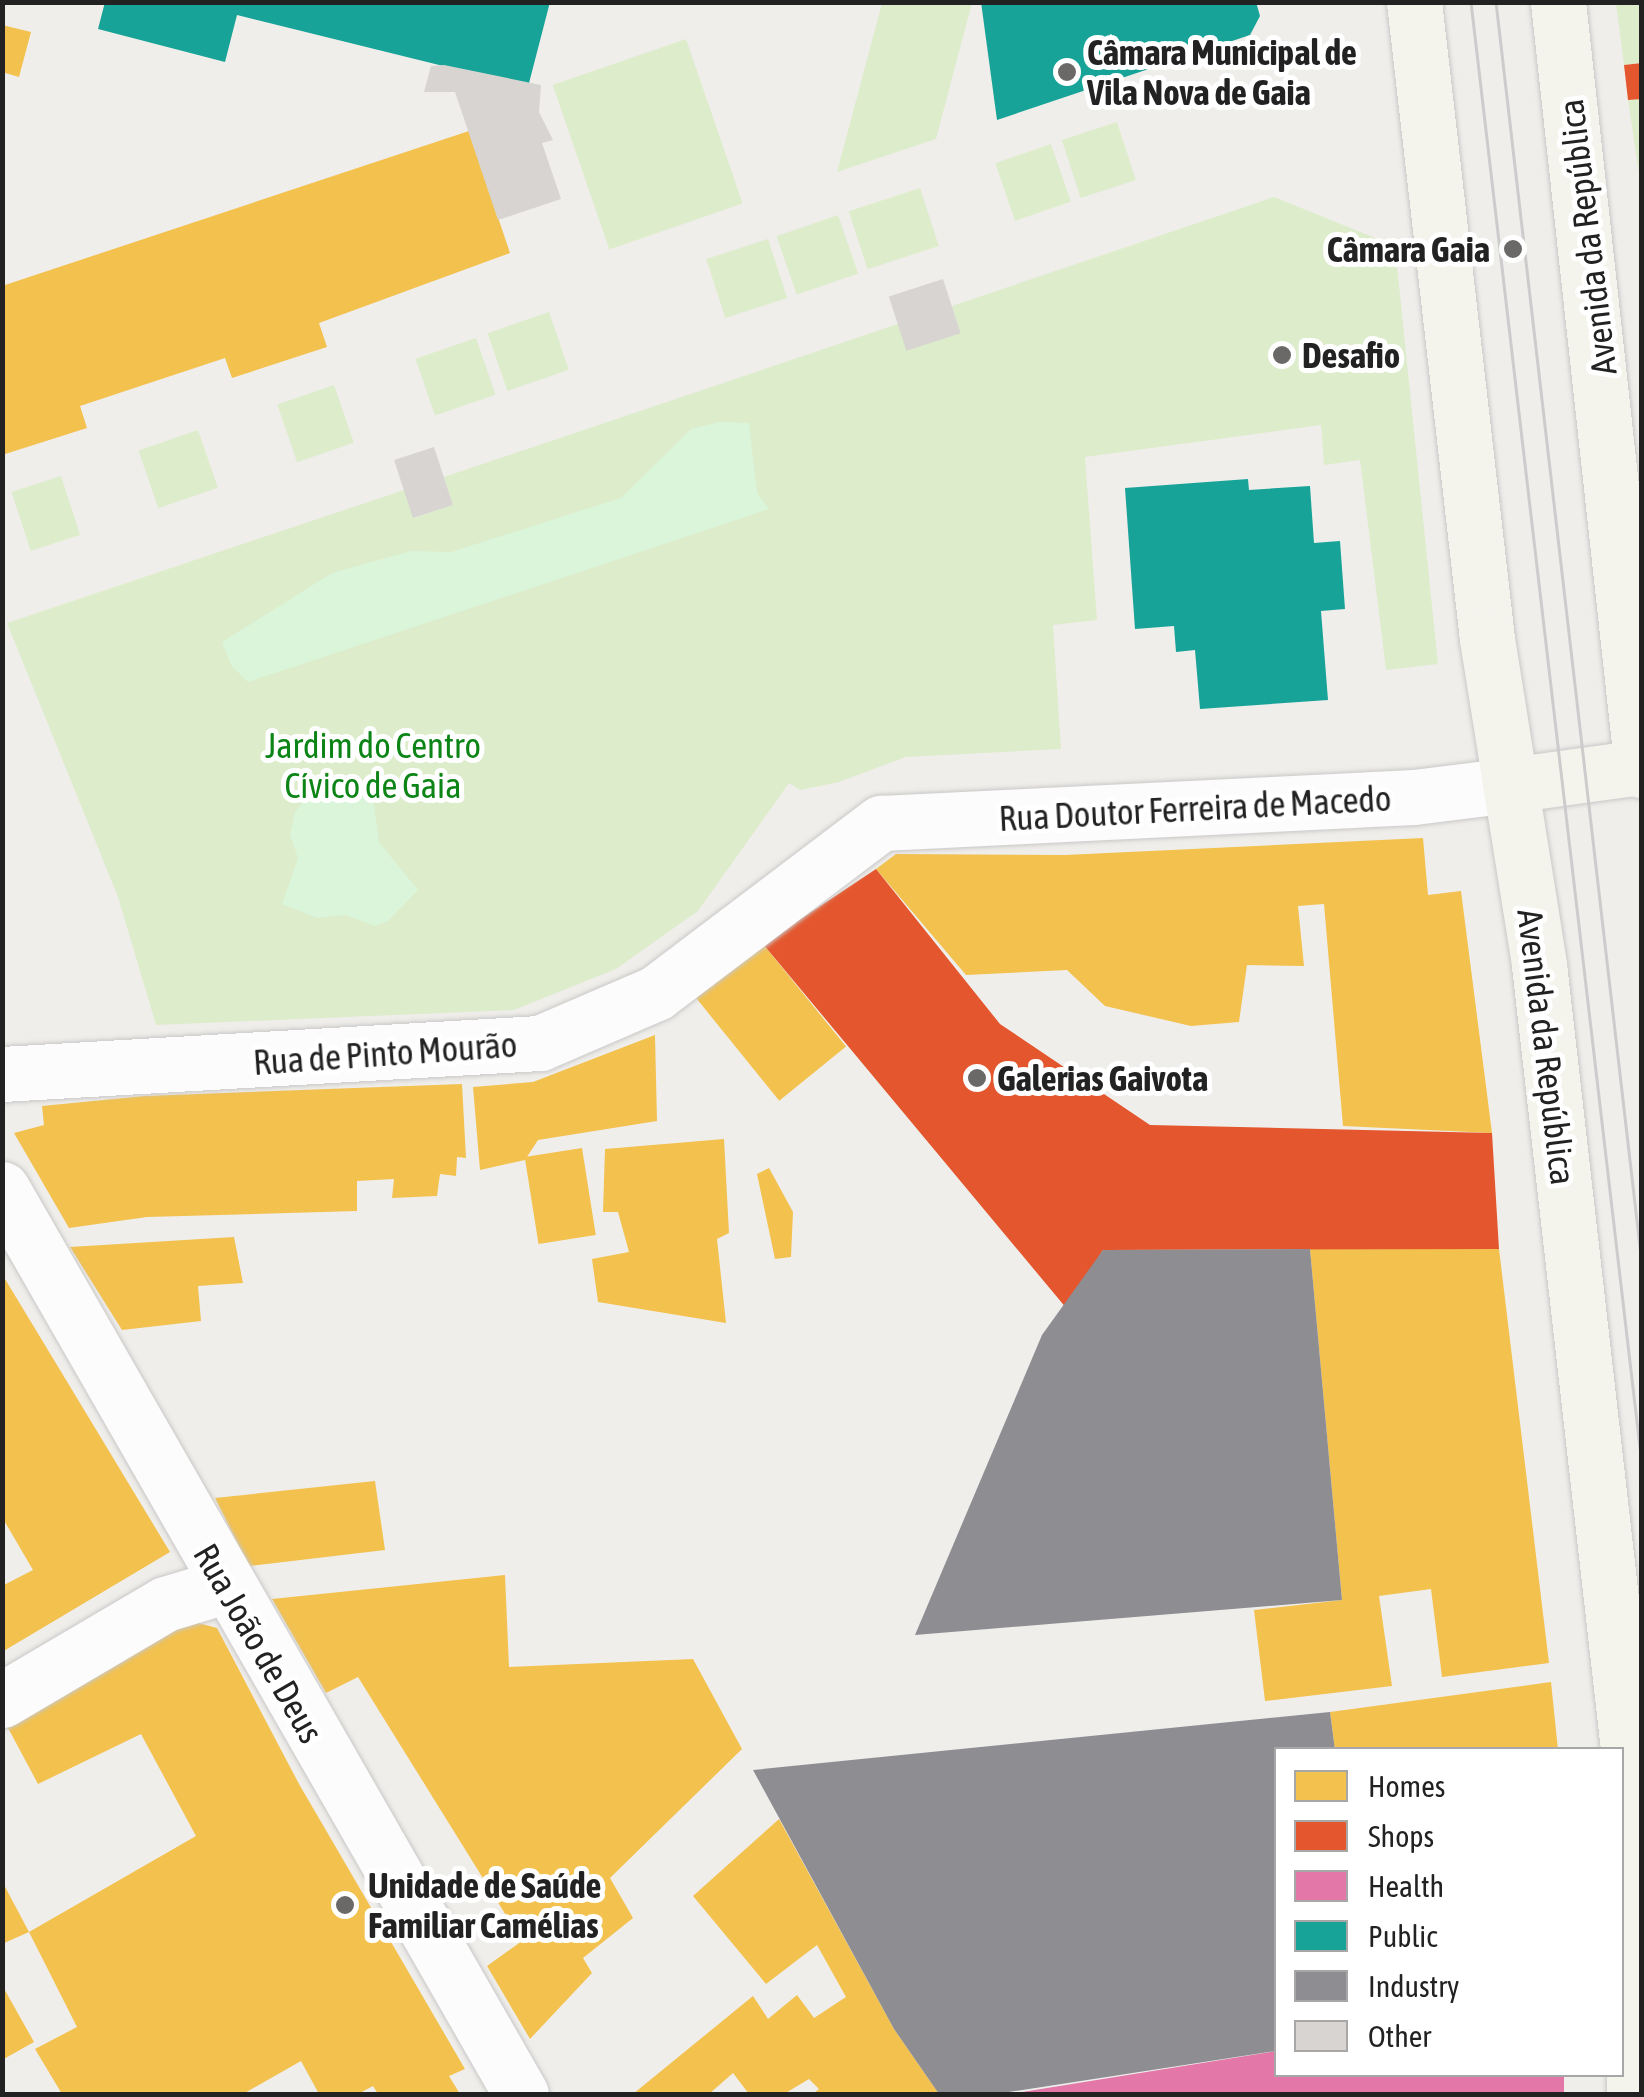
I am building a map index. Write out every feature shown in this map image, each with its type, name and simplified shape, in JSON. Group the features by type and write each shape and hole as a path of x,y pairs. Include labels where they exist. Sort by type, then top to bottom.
{"main road":[{"name":"Avenida da República","path":"1414,2 1485,627 1539,965 1633,1792 1634,2094"},
{"name":"Avenida da República","path":"1558,2 1641,768"},
{"path":"1510,785 1641,768"}],"street":[{"name":"Rua Doutor Ferreira de Macedo","path":"880,823 1414,797 1510,785"},
{"name":"Rua de Pinto Mourão","path":"2,1074 540,1043 656,993 880,823"},
{"name":"Rua João de Deus","path":"2,1189 224,1586 521,2094"},
{"path":"2,1700 165,1604 224,1586"}],"green space":[{"path":"882,3 972,3 936,139 837,172"},
{"path":"1616,3 1641,3 1641,63 1624,65"},
{"path":"686,39 743,204 609,249 553,85"},
{"path":"1641,99 1641,188 1628,100"},
{"path":"1117,122 1136,180 1081,198 1062,140"},
{"path":"1051,144 1071,202 1015,221 995,163"},
{"path":"920,188 939,246 868,269 849,211"},
{"name":"Jardim do Centro Cívico de Gaia","path":"1274,197 1395,246 1438,664 1386,670 1360,460 1324,465 1321,425 1085,457 1097,620 1053,625 1061,749 906,757 839,782 800,790 789,783 698,911 616,969 514,1010 156,1025 118,897 7,623 404,490 414,518 452,505 444,477 898,324 907,350 960,333 952,306"},
{"path":"838,215 858,274 797,295 777,236"},
{"path":"768,239 787,298 725,318 706,259"},
{"path":"549,312 569,370 507,391 488,333"},
{"path":"476,338 496,395 435,416 415,359"},
{"path":"334,385 354,443 297,462 277,405"},
{"path":"720,422 749,423 757,493 769,509 248,682 231,665 222,642 332,573 411,551 451,552 621,498 691,429"},
{"path":"198,430 218,488 158,508 138,451"},
{"path":"61,476 80,535 31,551 12,492"},
{"path":"323,775 374,803 379,842 418,890 388,921 375,926 345,915 317,918 282,904 298,858 290,834 295,812"}],"building: Homes":[{"path":"2,25 31,32 19,77 2,72"},
{"path":"469,131 510,253 319,323 327,347 232,378 225,358 80,406 87,428 2,455 2,286"},
{"path":"1423,838 1428,895 1461,891 1492,1133 1343,1126 1324,904 1298,906 1304,966 1247,965 1239,1022 1191,1026 1105,1006 1067,970 966,975 876,869 896,854 1065,855"},
{"path":"763,944 846,1047 779,1101 696,998"},
{"path":"655,1035 657,1121 538,1140 525,1160 480,1170 473,1087 533,1082"},
{"path":"462,1084 466,1158 457,1157 456,1176 440,1174 437,1196 392,1198 394,1179 357,1181 357,1211 147,1217 69,1228 14,1133 44,1125 42,1106 144,1096"},
{"path":"724,1139 729,1233 717,1239 726,1323 598,1302 592,1259 629,1252 618,1212 603,1212 605,1149"},
{"path":"582,1148 596,1235 538,1244 525,1157"},
{"path":"769,1168 793,1212 791,1257 775,1259 757,1174"},
{"path":"234,1237 243,1283 198,1286 201,1321 122,1330 70,1247"},
{"path":"1310,1249 1499,1249 1549,1663 1442,1677 1431,1589 1379,1596 1392,1686 1265,1701 1254,1610 1342,1600"},
{"path":"2,1274 170,1552 2,1652 2,1586 33,1570 2,1517"},
{"path":"375,1481 385,1550 249,1566 215,1498"},
{"path":"505,1575 509,1667 693,1659 742,1749 610,1878 633,1918 583,1958 592,1973 530,2039 487,1966 522,1941 358,1677 326,1693 272,1599"},
{"path":"191,1621 217,1628 299,1784 465,2069 449,2076 460,2094 378,2094 373,2086 358,2094 319,2094 301,2061 243,2094 62,2094 35,2049 77,2027 29,1932 196,1836 141,1734 38,1784 7,1726"},
{"path":"1551,1682 1558,1747 1335,1747 1330,1712"},
{"path":"779,1819 894,2029 939,2094 813,2094 819,2089 809,2079 784,2094 749,2094 733,2073 709,2094 633,2094 753,1996 768,2019 797,1995 814,2018 846,1997 817,1945 766,1984 693,1896"},
{"path":"2,1881 29,1932 2,1944"},
{"path":"2,1985 34,2042 2,2060"}],"building: Shops":[{"path":"1642,63 1642,99 1628,100 1624,65"},
{"name":"Galerias Gaivota","path":"876,869 1000,1024 1150,1125 1492,1133 1499,1249 1103,1250 1067,1309 763,944"}],"building: Health":[{"path":"1274,2051 1274,2077 1564,2077 1564,2094 1010,2094"}],"building: Public":[{"path":"105,2 550,2 528,87 237,15 225,62 98,29"},
{"name":"Câmara Municipal de Vila Nova de Gaia","path":"981,2 1256,2 1260,16 1250,35 997,120"},
{"path":"1248,479 1249,490 1310,486 1314,543 1340,541 1345,609 1321,611 1328,700 1200,709 1195,650 1176,652 1174,626 1135,629 1125,488"}],"building: Industry":[{"path":"1310,1249 1342,1600 915,1635 1042,1335 1103,1250"},
{"path":"1330,1712 1335,1747 1274,1747 1274,2051 996,2094 939,2094 894,2029 753,1770"}],"building: Other":[{"path":"444,65 541,85 539,112 553,140 542,143 561,199 498,220 455,92 424,92 431,66"},
{"path":"943,279 961,333 906,351 889,297"},
{"path":"434,447 453,505 413,518 394,460"}],"tram line":[{"path":"1471,2 1642,1465"},
{"path":"1496,2 1642,1264"}],"place":[{"name":"Câmara Municipal de Vila Nova de Gaia","path":"1067,72"},
{"name":"Câmara Gaia","path":"1513,249"},
{"name":"Desafio","path":"1282,355"},
{"name":"Galerias Gaivota","path":"977,1078"},
{"name":"Unidade de Saúde Familiar Camélias","path":"345,1905"}]}
